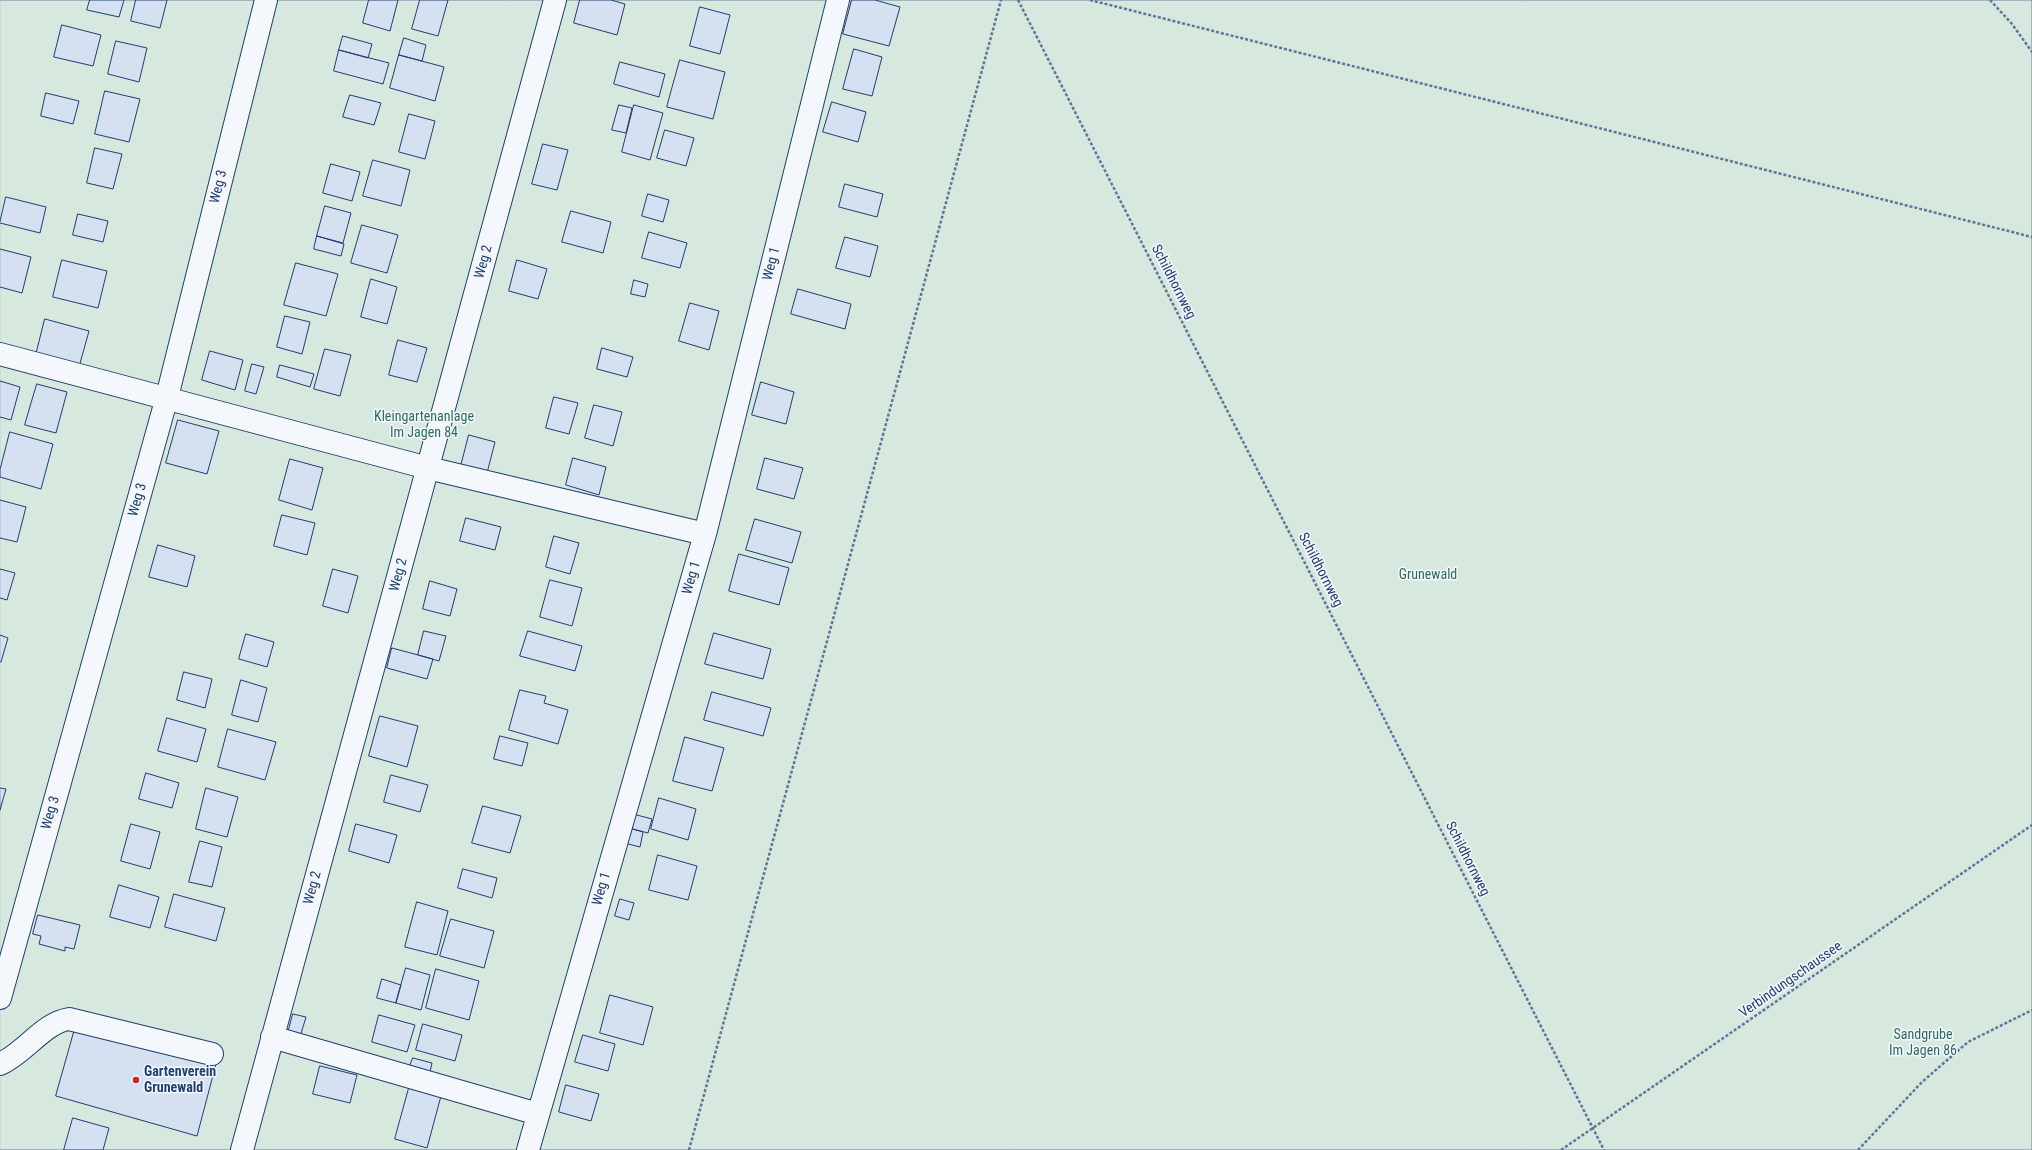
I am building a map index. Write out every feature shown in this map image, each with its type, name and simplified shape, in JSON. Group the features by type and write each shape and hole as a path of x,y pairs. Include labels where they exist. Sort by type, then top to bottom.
{"lane":[{"name":"Weg 3","path":"0,998 167,397 266,0"},
{"name":"Weg 2","path":"242,1150 555,0"},
{"name":"Weg 1","path":"528,1150 705,534 838,0"},
{"path":"0,354 167,397 428,468 705,534"},
{"path":"0,1064 22,1051 55,1023 69,1019 212,1054"},
{"path":"272,1037 538,1114"}],"path":[{"path":"689,1150 1002,0"},
{"name":"Schildhornweg","path":"1018,0 1604,1150"},
{"path":"1090,0 2032,237"},
{"path":"1990,0 2012,24 2032,52"},
{"name":"Verbindungschaussee","path":"1561,1150 2032,825"},
{"path":"1858,1150 1922,1082 1968,1042 2032,1010"}],"green space":[{"path":"0,0 2032,0 2032,1150 0,1150"}],"building":[{"path":"90,0 124,0 119,17 87,10"},
{"path":"136,0 167,0 160,28 131,21"},
{"path":"369,0 398,0 390,31 363,23"},
{"path":"420,0 448,0 438,36 412,29"},
{"path":"580,0 611,0 625,4 617,35 574,23"},
{"path":"852,0 875,0 900,7 889,46 843,34"},
{"path":"700,7 730,15 720,54 690,46"},
{"path":"62,25 101,35 93,66 54,57"},
{"path":"343,36 372,44 368,58 339,50"},
{"path":"404,38 426,45 422,61 399,55"},
{"path":"116,41 147,48 139,82 108,74"},
{"path":"854,49 882,57 872,96 843,89"},
{"path":"339,50 389,63 383,84 334,71"},
{"path":"399,55 444,67 435,101 390,88"},
{"path":"680,60 725,72 713,119 667,107"},
{"path":"620,62 665,74 659,97 614,84"},
{"path":"105,91 140,99 129,142 95,134"},
{"path":"46,93 79,101 73,124 41,116"},
{"path":"350,95 381,103 374,125 343,117"},
{"path":"832,102 866,112 858,142 823,132"},
{"path":"619,105 632,108 626,133 612,130"},
{"path":"634,105 663,113 650,160 622,152"},
{"path":"409,114 435,121 425,159 399,152"},
{"path":"665,130 694,138 686,166 657,158"},
{"path":"543,144 568,150 557,190 532,184"},
{"path":"95,148 122,154 113,189 87,183"},
{"path":"373,160 410,170 401,206 363,196"},
{"path":"331,164 360,172 352,201 323,193"},
{"path":"845,184 883,194 877,217 839,207"},
{"path":"648,194 669,200 663,222 642,216"},
{"path":"6,197 46,207 40,233 0,223"},
{"path":"325,206 351,213 343,243 317,236"},
{"path":"571,211 611,222 603,253 562,242"},
{"path":"78,214 108,221 103,242 73,235"},
{"path":"362,225 398,235 387,273 351,263"},
{"path":"649,232 687,243 680,268 642,258"},
{"path":"317,236 344,244 341,256 314,249"},
{"path":"845,237 878,246 870,277 836,268"},
{"path":"0,249 31,257 22,293 0,287"},
{"path":"62,260 107,271 98,308 53,297"},
{"path":"517,260 547,269 538,299 509,291"},
{"path":"296,263 338,274 326,316 284,305"},
{"path":"371,279 397,287 387,324 361,317"},
{"path":"634,280 648,284 645,297 631,294"},
{"path":"798,289 851,304 845,329 791,314"},
{"path":"690,303 719,311 709,350 679,341"},
{"path":"285,316 310,322 302,354 277,347"},
{"path":"45,319 89,331 79,367 36,355"},
{"path":"398,340 427,348 417,382 389,375"},
{"path":"602,348 633,357 627,377 597,369"},
{"path":"325,349 351,355 340,396 314,389"},
{"path":"210,351 243,360 235,390 202,380"},
{"path":"252,364 264,367 256,394 245,391"},
{"path":"280,365 314,374 310,387 277,377"},
{"path":"0,381 20,387 11,420 0,417"},
{"path":"761,382 794,392 786,424 752,415"},
{"path":"37,384 67,392 56,433 25,425"},
{"path":"554,397 578,403 569,434 546,428"},
{"path":"594,405 622,412 613,446 585,438"},
{"path":"178,420 219,431 207,474 166,463"},
{"path":"10,432 53,444 41,489 0,477 0,470"},
{"path":"469,435 495,442 487,473 461,466"},
{"path":"573,458 606,467 599,495 566,485"},
{"path":"765,458 803,468 794,499 757,489"},
{"path":"290,459 323,468 312,510 279,500"},
{"path":"0,500 26,507 17,542 0,538"},
{"path":"282,515 315,523 307,555 274,546"},
{"path":"466,518 501,527 495,550 460,541"},
{"path":"755,519 801,532 792,563 746,550"},
{"path":"554,536 579,543 570,574 546,567"},
{"path":"158,545 195,556 187,587 149,577"},
{"path":"739,554 789,568 779,605 729,591"},
{"path":"0,569 15,573 7,600 0,598"},
{"path":"333,569 358,576 348,613 323,606"},
{"path":"550,580 582,588 572,626 540,617"},
{"path":"430,581 457,589 450,616 423,609"},
{"path":"424,631 446,636 439,661 418,655"},
{"path":"528,631 582,646 575,671 520,656"},
{"path":"714,633 771,649 763,679 705,664"},
{"path":"246,634 274,642 267,667 239,659"},
{"path":"0,635 8,638 1,662 0,662"},
{"path":"392,648 433,659 427,679 387,668"},
{"path":"184,672 212,679 205,708 177,700"},
{"path":"241,680 267,688 258,722 232,715"},
{"path":"520,690 546,696 544,703 568,710 558,744 509,730"},
{"path":"712,692 771,708 763,736 704,720"},
{"path":"380,716 418,726 407,767 369,756"},
{"path":"167,718 206,729 197,762 158,751"},
{"path":"228,729 276,742 265,780 218,767"},
{"path":"500,736 528,743 522,766 494,759"},
{"path":"685,737 724,748 712,791 673,781"},
{"path":"146,773 179,783 172,808 139,799"},
{"path":"391,775 428,785 420,812 384,802"},
{"path":"0,788 6,789 0,810"},
{"path":"206,788 238,797 227,837 196,829"},
{"path":"659,798 696,809 688,840 651,829"},
{"path":"483,806 521,816 510,853 472,843"},
{"path":"633,814 652,819 648,833 629,828"},
{"path":"131,824 160,832 150,869 121,861"},
{"path":"356,824 397,835 389,863 349,851"},
{"path":"629,828 643,832 640,847 624,843"},
{"path":"200,841 222,847 212,887 189,882"},
{"path":"658,855 697,866 688,900 649,890"},
{"path":"463,869 497,878 492,898 458,888"},
{"path":"119,885 159,897 150,928 110,917"},
{"path":"174,894 225,908 216,941 165,927"},
{"path":"620,899 634,903 629,920 615,916"},
{"path":"417,902 448,911 437,955 405,947"},
{"path":"38,915 80,925 74,949 65,947 65,951 39,944 41,936 33,934"},
{"path":"451,919 494,931 484,968 440,956"},
{"path":"406,968 430,975 421,1010 396,1003"},
{"path":"436,969 479,981 469,1020 426,1008"},
{"path":"382,979 401,985 396,1003 377,998"},
{"path":"610,995 653,1007 643,1045 600,1033"},
{"path":"293,1014 306,1017 300,1037 288,1033"},
{"path":"379,1015 415,1025 407,1052 372,1042"},
{"path":"423,1024 462,1035 455,1061 416,1050"},
{"name":"Gartenverein Grunewald","path":"76,1025 216,1064 197,1136 56,1096"},
{"path":"583,1035 615,1044 608,1071 575,1062"},
{"path":"413,1058 432,1063 430,1072 410,1066"},
{"path":"320,1066 357,1075 350,1103 313,1094"},
{"path":"566,1085 599,1094 591,1121 559,1112"},
{"path":"409,1088 441,1096 427,1148 395,1139"},
{"path":"73,1118 109,1128 103,1150 64,1150"}],"place":[{"name":"Gartenverein Grunewald","path":"136,1080"}],"park label":[{"name":"Kleingartenanlage Im Jagen 84","path":"424,426"},
{"name":"Grunewald","path":"1428,575"},
{"name":"Sandgrube Im Jagen 86","path":"1923,1044"}]}
